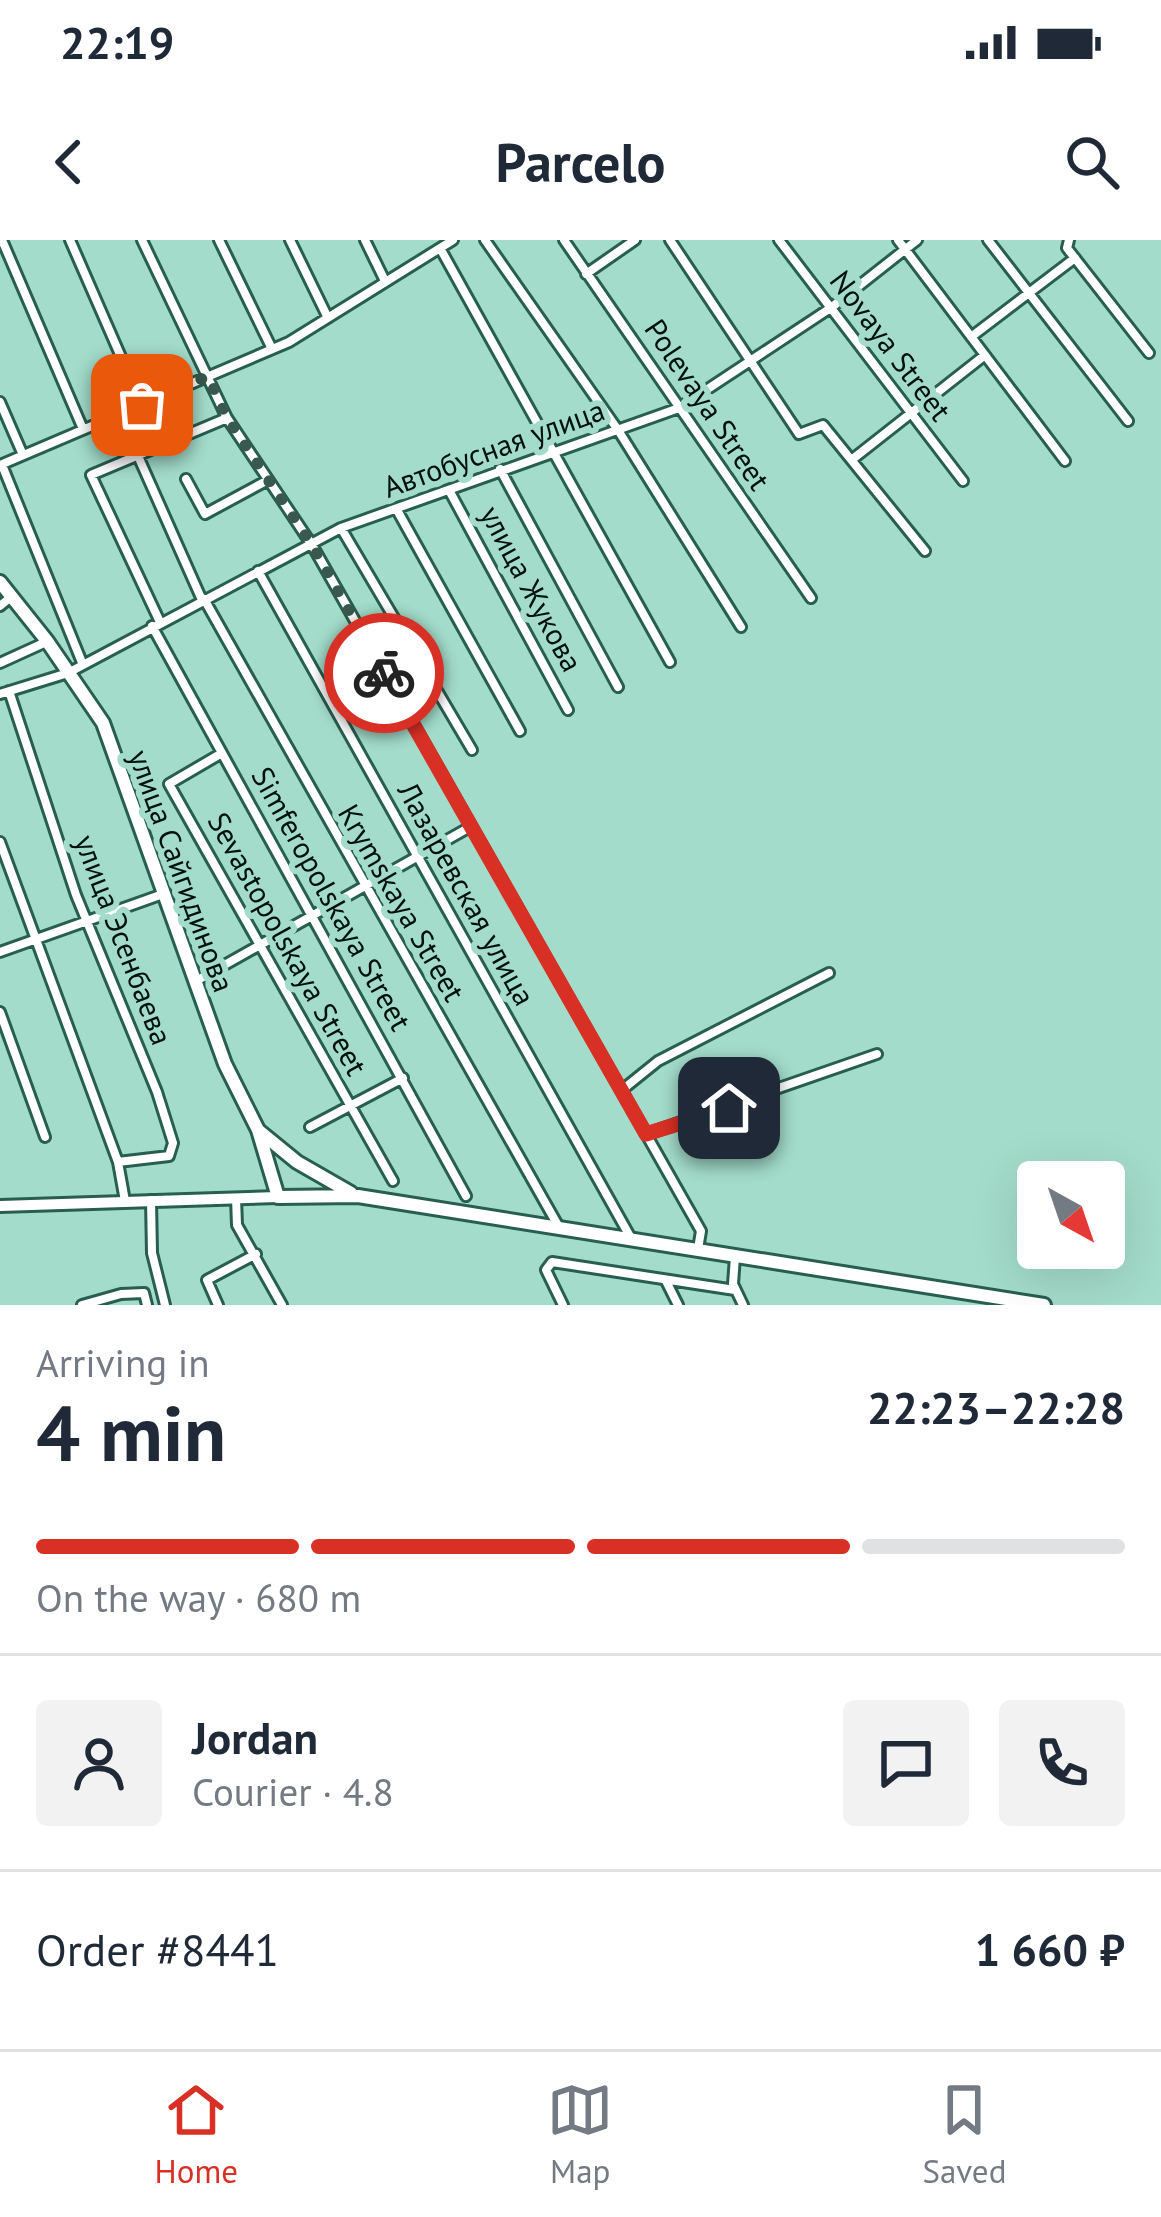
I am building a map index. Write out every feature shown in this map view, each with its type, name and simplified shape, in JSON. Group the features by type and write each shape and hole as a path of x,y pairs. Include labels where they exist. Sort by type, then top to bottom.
{"main road":[{"name":"улица Сайгидинова","path":"0,582 5,602 47,641 103,723 225,1064 258,1130 278,1197"},
{"path":"258,1130 297,1162 358,1196"},
{"path":"0,1206 358,1196 1044,1305"}],"street":[{"path":"2,240 83,429"},
{"path":"70,240 142,405"},
{"path":"142,240 227,418 312,545 700,1231 697,1251"},
{"path":"220,240 272,349"},
{"path":"290,240 328,318"},
{"path":"365,240 385,281"},
{"path":"83,665 1,465 272,349 453,240"},
{"path":"485,240 618,430 741,627"},
{"name":"Polevaya Street","path":"564,240 811,598"},
{"path":"586,274 635,240"},
{"path":"670,240 799,434 824,425 925,551"},
{"name":"Novaya Street","path":"779,240 963,481"},
{"name":"Автобусная улица","path":"5,692 68,673 341,528 679,408 832,307 901,244 917,240"},
{"path":"988,240 1128,421"},
{"path":"1069,240 1067,248 1149,353"},
{"path":"901,244 1064,461"},
{"path":"440,248 670,662"},
{"path":"971,337 1075,258"},
{"path":"854,458 985,355"},
{"path":"0,402 23,455"},
{"path":"138,456 227,418"},
{"name":"Simferopolskaya Street","path":"138,456 91,475 156,624 466,1196"},
{"name":"Krymskaya Street","path":"138,456 203,600 560,1229"},
{"path":"500,469 618,687"},
{"path":"186,479 205,514 268,481"},
{"name":"улица Жукова","path":"450,492 568,710"},
{"path":"397,510 520,731"},
{"path":"341,528 472,750"},
{"name":"Лазаревская улица","path":"257,571 633,1241"},
{"path":"0,663 47,641"},
{"name":"улица Эсенбаева","path":"5,692 86,923 157,1092 173,1143 169,1156 118,1162"},
{"name":"Sevastopolskaya Street","path":"222,753 169,784 393,1180"},
{"path":"194,982 471,826"},
{"path":"0,842 118,1162 125,1201"},
{"path":"0,952 163,894"},
{"path":"621,1090 658,1061 829,974"},
{"path":"0,1012 45,1138"},
{"path":"646,1134 877,1054"},
{"path":"310,1127 403,1078"},
{"path":"236,1198 237,1225 282,1305"},
{"path":"151,1200 152,1253 165,1305"},
{"path":"218,1305 207,1280 256,1254"},
{"path":"735,1257 735,1290 743,1305"},
{"path":"563,1305 546,1270 552,1262 735,1290"},
{"path":"666,1279 678,1305"},
{"path":"82,1305 144,1293 147,1305"}],"way so far":[{"path":"142,405 208,376 227,418 312,545 384,673"}],"route":[{"path":"384,673 646,1134 729,1108"}]}
